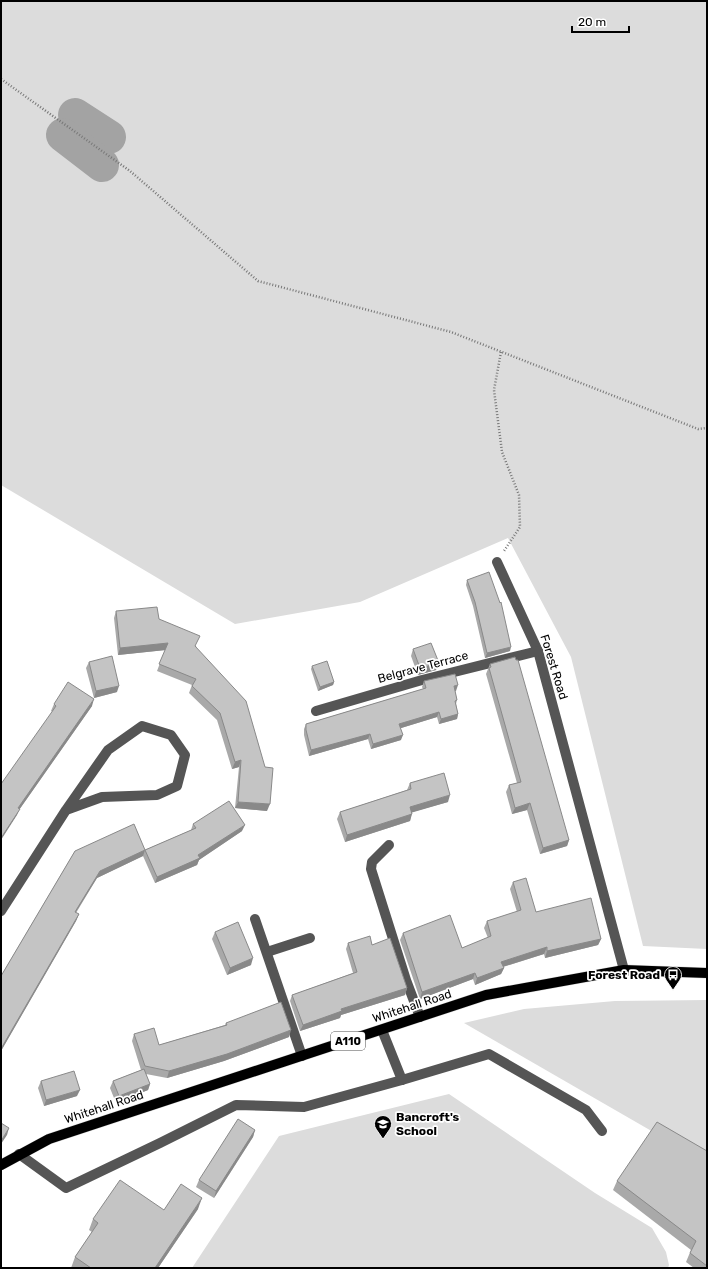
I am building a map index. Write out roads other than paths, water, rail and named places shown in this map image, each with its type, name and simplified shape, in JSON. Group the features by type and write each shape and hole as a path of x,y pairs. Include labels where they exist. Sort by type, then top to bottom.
{"main road":[{"name":"Whitehall Road","path":"1,1164 49,1139 486,995 624,970 707,972"}],"street":[{"name":"Forest Road","path":"497,562 538,651 624,970"},
{"name":"Belgrave Terrace","path":"316,711 422,680 538,651"},
{"path":"1,911 66,810 108,750 142,726 171,735 185,755 177,786 157,795 102,797 66,810"},
{"path":"389,845 372,862 371,869 406,980 420,1017"},
{"path":"255,919 302,1056"},
{"path":"267,952 310,938"},
{"path":"382,1030 402,1080"},
{"path":"19,1154 66,1188 236,1105 304,1107 489,1054 586,1110 602,1131"}],"waterway":[{"path":"75,115 109,137"},
{"path":"63,135 102,165"}],"place":[{"name":"Forest Road","path":"673,990"},
{"name":"Bancroft's School","path":"383,1139"}]}
